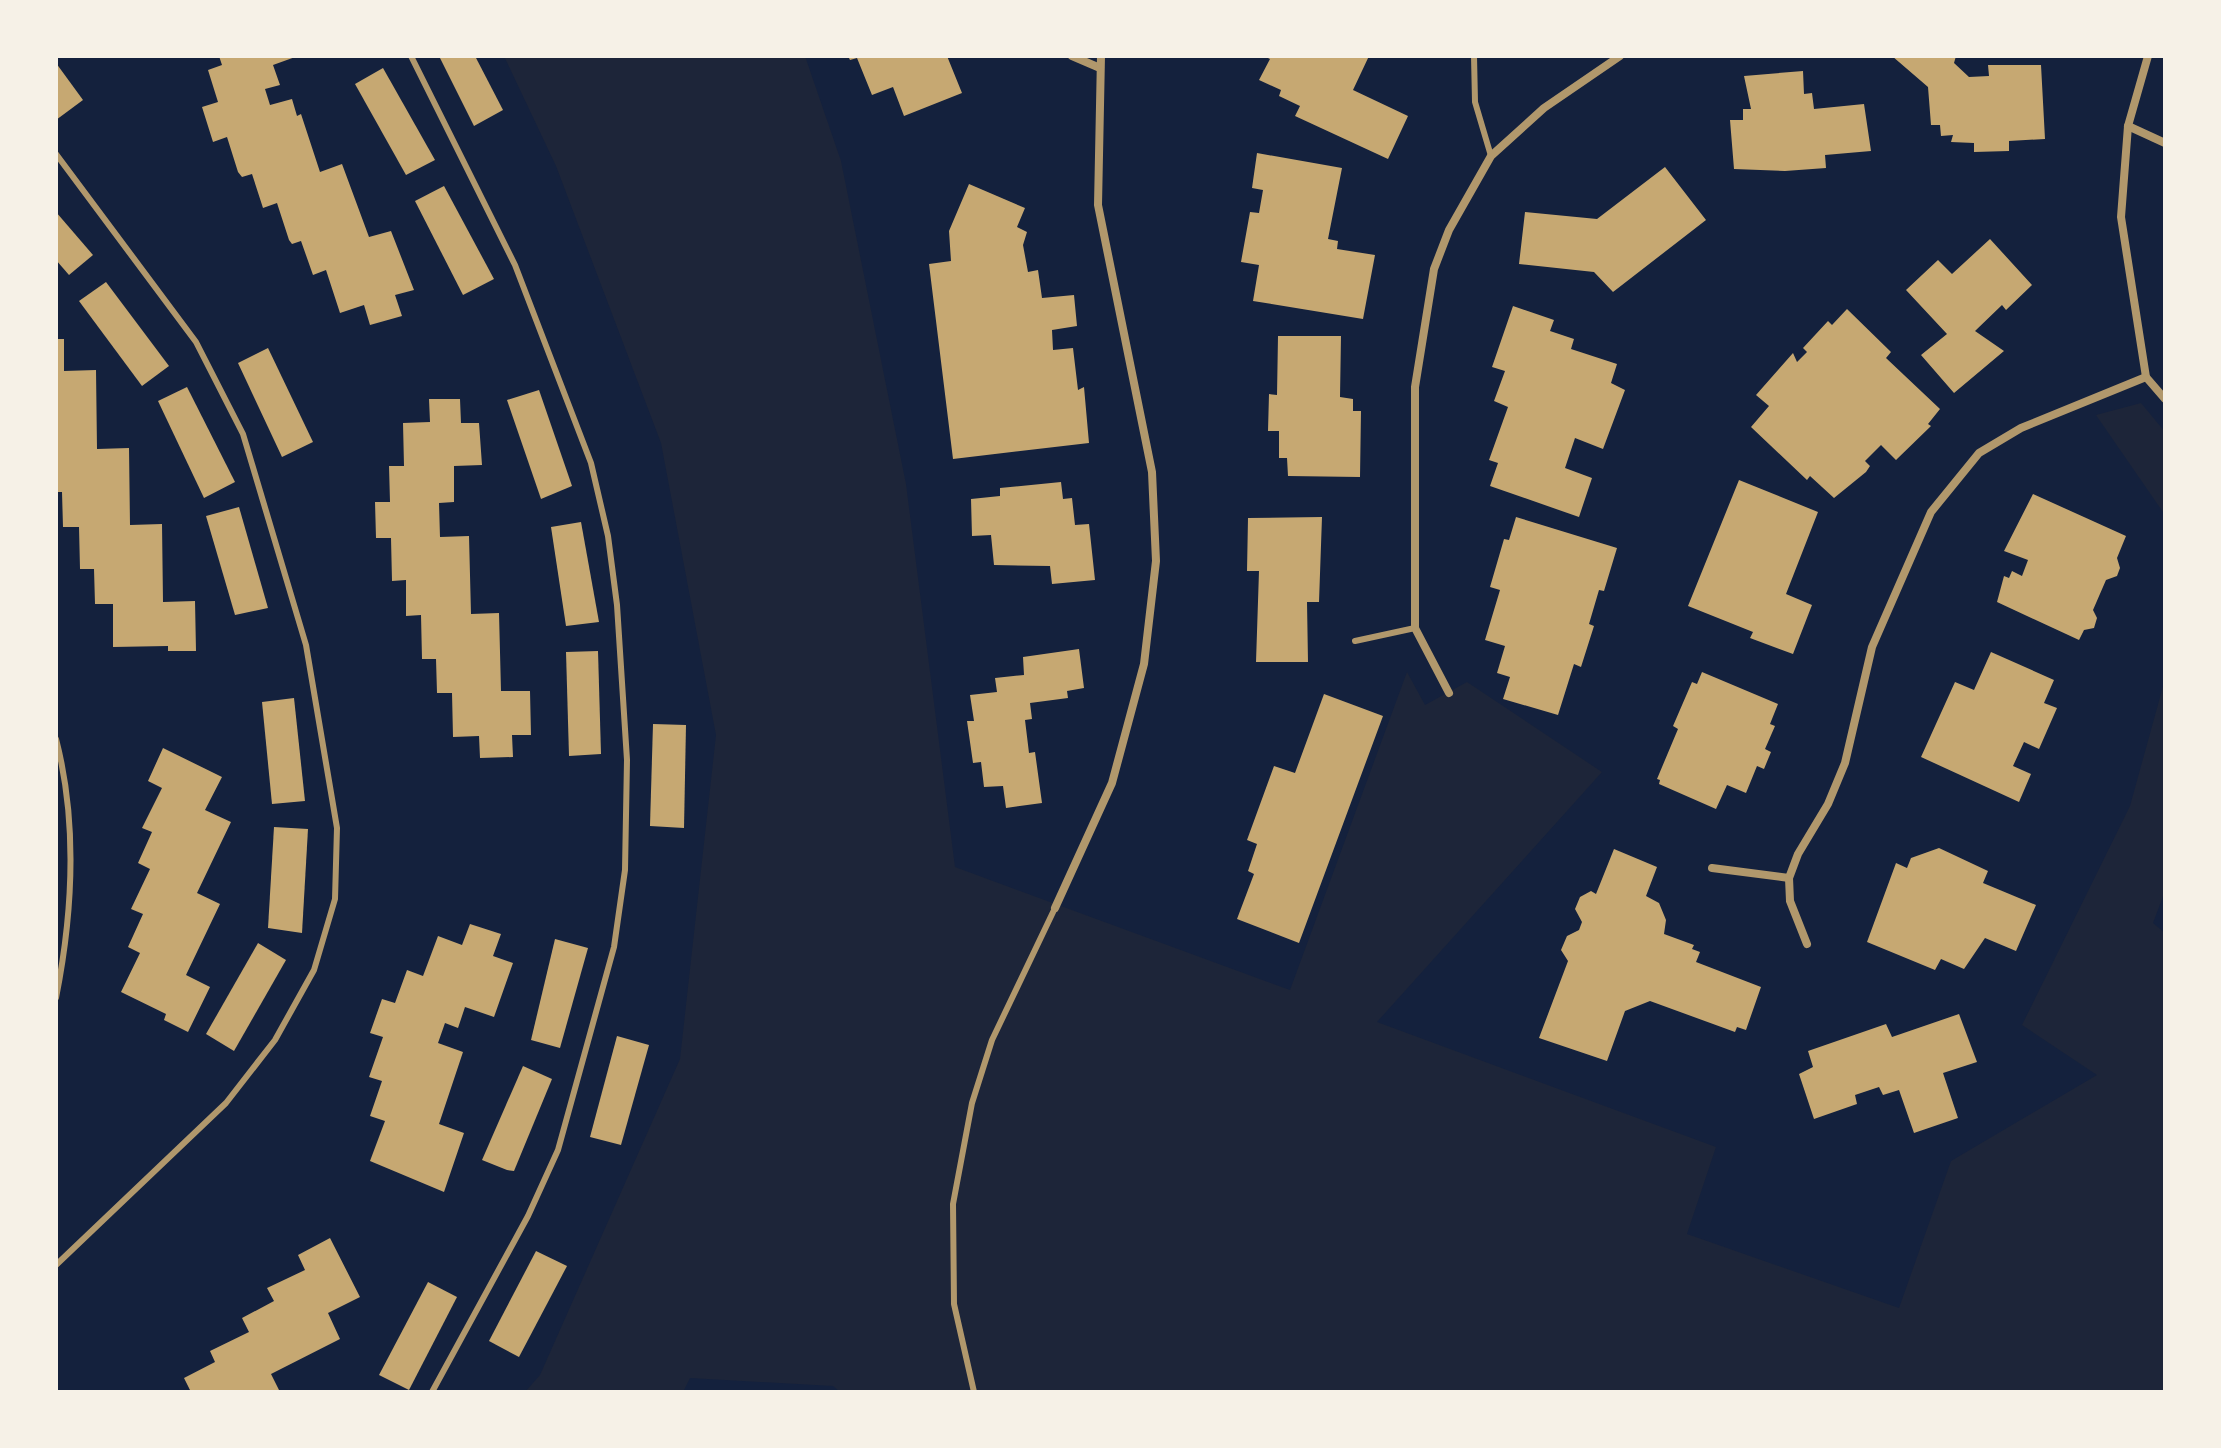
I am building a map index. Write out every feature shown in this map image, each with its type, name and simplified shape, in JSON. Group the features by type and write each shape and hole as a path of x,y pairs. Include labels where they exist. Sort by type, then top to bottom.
{"street":[{"path":"1072,56 1100,68"},
{"path":"1055,908 1112,783 1144,664 1156,561 1152,472 1098,205 1101,56"},
{"path":"1449,693 1415,628 1415,387 1434,269 1455,219 1491,156 1544,108 1620,56"},
{"path":"2148,56 2128,126 2121,217 2146,377 2165,399"},
{"path":"2128,126 2165,143"},
{"path":"1807,944 1790,901 1789,878 1798,854 1828,804 1845,763 1872,647 1925,524 1952,483 1979,453 2021,428 2146,377"},
{"path":"1712,868 1789,878"}],"lane":[{"path":"411,56 515,265 591,463 608,536 615,591 627,760 625,870 614,947 558,1150 528,1216 432,1392"},
{"path":"1474,56 1475,102 1491,156"},
{"path":"56,154 196,342 243,434 306,645 337,828 335,899 314,970 275,1040 226,1103 56,1265"},
{"path":"1355,641 1415,628"},
{"path":"56,739 70,816 70,927 56,998"},
{"path":"974,1392 954,1304 953,1204 972,1103 992,1040 1055,908"}],"shaded area":[{"path":"504,56 805,56 841,161 906,484 955,867 1290,990 1407,672 1425,705 1467,682 1602,772 1377,1022 1716,1147 1687,1234 1899,1308 1951,1161 2097,1075 2022,1025 2130,806 2165,679 2165,891 2153,923 2165,933 2165,1392 840,1392 833,1386 690,1378 683,1392 525,1392 540,1375 680,1059 716,735 661,443 556,166"},
{"path":"2141,403 2165,432 2165,515 2096,415"}],"building":[{"path":"219,56 298,56 273,65 280,85 265,89 270,105 292,99 297,116 301,114 320,172 342,164 369,237 391,231 414,290 395,295 402,316 370,325 364,305 340,313 326,270 313,275 301,241 292,244 289,240 277,203 263,208 252,174 242,177 238,172 227,137 213,142 202,107 218,102 208,70 222,65"},
{"path":"439,56 475,56 503,110 474,126"},
{"path":"848,56 947,56 962,93 904,116 893,87 872,95 857,58 850,60"},
{"path":"1264,56 1369,56 1353,90 1408,116 1388,159 1295,116 1300,106 1279,96 1281,90 1259,80 1270,59"},
{"path":"1892,56 1956,56 1954,63 1969,77 1989,76 1988,65 2041,65 2045,139 2009,141 2009,151 1974,152 1974,143 1951,142 1953,135 1941,136 1940,125 1931,125 1928,87"},
{"path":"56,63 83,100 56,120"},
{"path":"383,68 435,160 406,175 355,84"},
{"path":"1803,71 1804,94 1812,93 1814,109 1864,104 1871,151 1825,155 1826,168 1785,171 1734,169 1730,120 1743,120 1743,109 1751,109 1744,76"},
{"path":"1257,153 1342,168 1328,239 1338,241 1337,249 1375,255 1363,319 1253,301 1259,265 1241,262 1250,212 1259,213 1263,190 1252,188"},
{"path":"1665,167 1706,220 1613,292 1594,272 1519,264 1525,212 1597,219"},
{"path":"969,184 1025,208 1017,227 1027,232 1023,245 1028,272 1038,270 1042,298 1074,295 1077,326 1052,330 1053,350 1073,348 1078,390 1084,387 1089,443 953,459 929,264 951,261 949,231"},
{"path":"444,186 494,279 463,295 415,201"},
{"path":"56,212 93,255 69,275 56,260"},
{"path":"1990,239 2032,285 2006,310 2002,305 1975,331 2004,351 1954,393 1921,355 1947,334 1906,290 1938,260 1952,274"},
{"path":"106,282 169,366 142,386 79,301"},
{"path":"1513,306 1554,320 1550,331 1574,339 1571,349 1617,364 1611,383 1625,390 1603,449 1575,438 1565,468 1592,478 1579,517 1490,486 1498,463 1489,460 1508,407 1494,401 1505,371 1492,367"},
{"path":"1847,309 1891,352 1886,358 1940,409 1928,424 1931,426 1896,460 1881,445 1865,461 1870,466 1866,472 1834,498 1810,476 1807,480 1751,427 1769,406 1756,395 1793,353 1797,362 1807,352 1803,348 1828,321 1832,325"},
{"path":"1278,336 1341,336 1340,397 1353,399 1353,411 1361,411 1360,477 1288,476 1287,458 1279,458 1279,431 1268,431 1269,394 1277,395"},
{"path":"56,339 64,339 64,371 96,370 97,449 129,448 130,525 162,524 163,602 195,601 196,651 168,651 168,646 113,647 113,604 95,604 94,569 80,569 79,527 63,527 62,492 56,492"},
{"path":"268,348 313,442 282,457 238,363"},
{"path":"187,387 235,482 204,498 158,401"},
{"path":"539,390 572,486 541,499 507,400"},
{"path":"429,399 460,399 461,423 479,423 482,465 454,466 454,502 439,503 440,537 469,536 471,614 499,613 501,691 530,691 531,735 512,735 513,757 480,758 479,736 453,737 452,693 437,693 436,659 422,659 421,615 406,616 406,580 392,581 391,538 376,538 375,502 390,502 389,466 404,466 403,423 430,422"},
{"path":"1739,480 1818,512 1786,594 1812,605 1793,654 1750,638 1753,632 1688,606"},
{"path":"1061,482 1063,499 1072,498 1075,525 1089,524 1095,580 1052,584 1050,566 994,565 991,535 972,536 971,499 1000,496 1000,488"},
{"path":"2033,494 2126,536 2117,558 2120,568 2117,576 2106,580 2093,610 2097,618 2094,628 2084,630 2079,640 1997,602 2004,576 2009,578 2012,571 2022,576 2028,560 2004,551"},
{"path":"239,507 268,608 235,615 206,516"},
{"path":"1322,517 1319,602 1307,602 1308,662 1256,662 1259,571 1247,571 1248,518"},
{"path":"1516,517 1617,548 1604,591 1599,590 1589,624 1594,626 1581,667 1574,664 1558,715 1503,699 1510,677 1497,673 1505,646 1485,640 1500,590 1490,587 1504,539 1509,540"},
{"path":"581,522 599,622 566,626 551,527"},
{"path":"1079,649 1084,688 1067,691 1068,698 1030,703 1032,719 1025,720 1029,753 1035,752 1042,803 1006,808 1003,786 984,787 981,762 973,763 967,721 974,721 970,695 997,692 995,678 1024,675 1023,657"},
{"path":"598,651 601,754 569,756 566,652"},
{"path":"1991,652 2054,680 2044,703 2057,708 2039,749 2024,742 2013,766 2031,774 2019,802 1921,757 1955,682 1974,690"},
{"path":"1702,672 1778,704 1770,724 1775,726 1765,749 1771,752 1764,769 1757,766 1746,793 1727,785 1716,809 1659,784 1660,780 1657,779 1678,729 1673,726 1692,682 1697,684"},
{"path":"1324,694 1383,716 1299,943 1237,919 1254,874 1248,871 1257,844 1247,840 1274,766 1295,773"},
{"path":"294,698 305,801 272,804 262,702"},
{"path":"653,724 686,725 684,828 650,826"},
{"path":"163,748 222,777 205,810 231,822 197,893 220,904 186,975 210,987 188,1032 164,1020 166,1014 121,992 140,953 128,947 143,914 131,909 150,869 138,863 152,832 142,828 162,788 148,781"},
{"path":"274,827 308,829 302,933 268,928"},
{"path":"1939,848 1988,871 1983,883 2036,905 2016,951 1985,938 1964,969 1941,959 1935,970 1867,942 1896,863 1907,868 1911,858"},
{"path":"1614,849 1657,867 1646,896 1659,903 1666,920 1664,934 1694,945 1692,949 1700,952 1696,962 1761,987 1746,1030 1737,1027 1735,1032 1650,1001 1625,1011 1607,1061 1539,1038 1568,961 1561,950 1567,936 1579,930 1582,922 1575,909 1580,897 1591,891 1596,894"},
{"path":"470,924 501,934 493,956 513,963 494,1017 465,1007 458,1028 445,1023 438,1043 463,1052 439,1124 464,1133 444,1192 370,1161 385,1121 370,1116 382,1081 369,1077 383,1037 370,1033 382,999 395,1003 407,970 423,976 438,936 462,945"},
{"path":"555,939 588,948 560,1048 531,1040"},
{"path":"258,943 286,960 234,1051 206,1034"},
{"path":"1959,1014 1977,1062 1943,1073 1958,1118 1914,1133 1899,1090 1883,1095 1879,1087 1855,1095 1857,1104 1814,1119 1799,1074 1813,1067 1808,1051 1886,1024 1892,1037"},
{"path":"617,1036 649,1045 621,1145 590,1137"},
{"path":"523,1066 552,1079 514,1171 482,1160"},
{"path":"330,1238 360,1297 328,1313 340,1339 271,1374 280,1392 191,1392 184,1378 215,1362 210,1351 249,1332 242,1318 274,1301 267,1288 305,1270 298,1255"},
{"path":"536,1251 567,1266 519,1357 489,1341"},
{"path":"428,1282 457,1297 409,1390 379,1375"}]}
